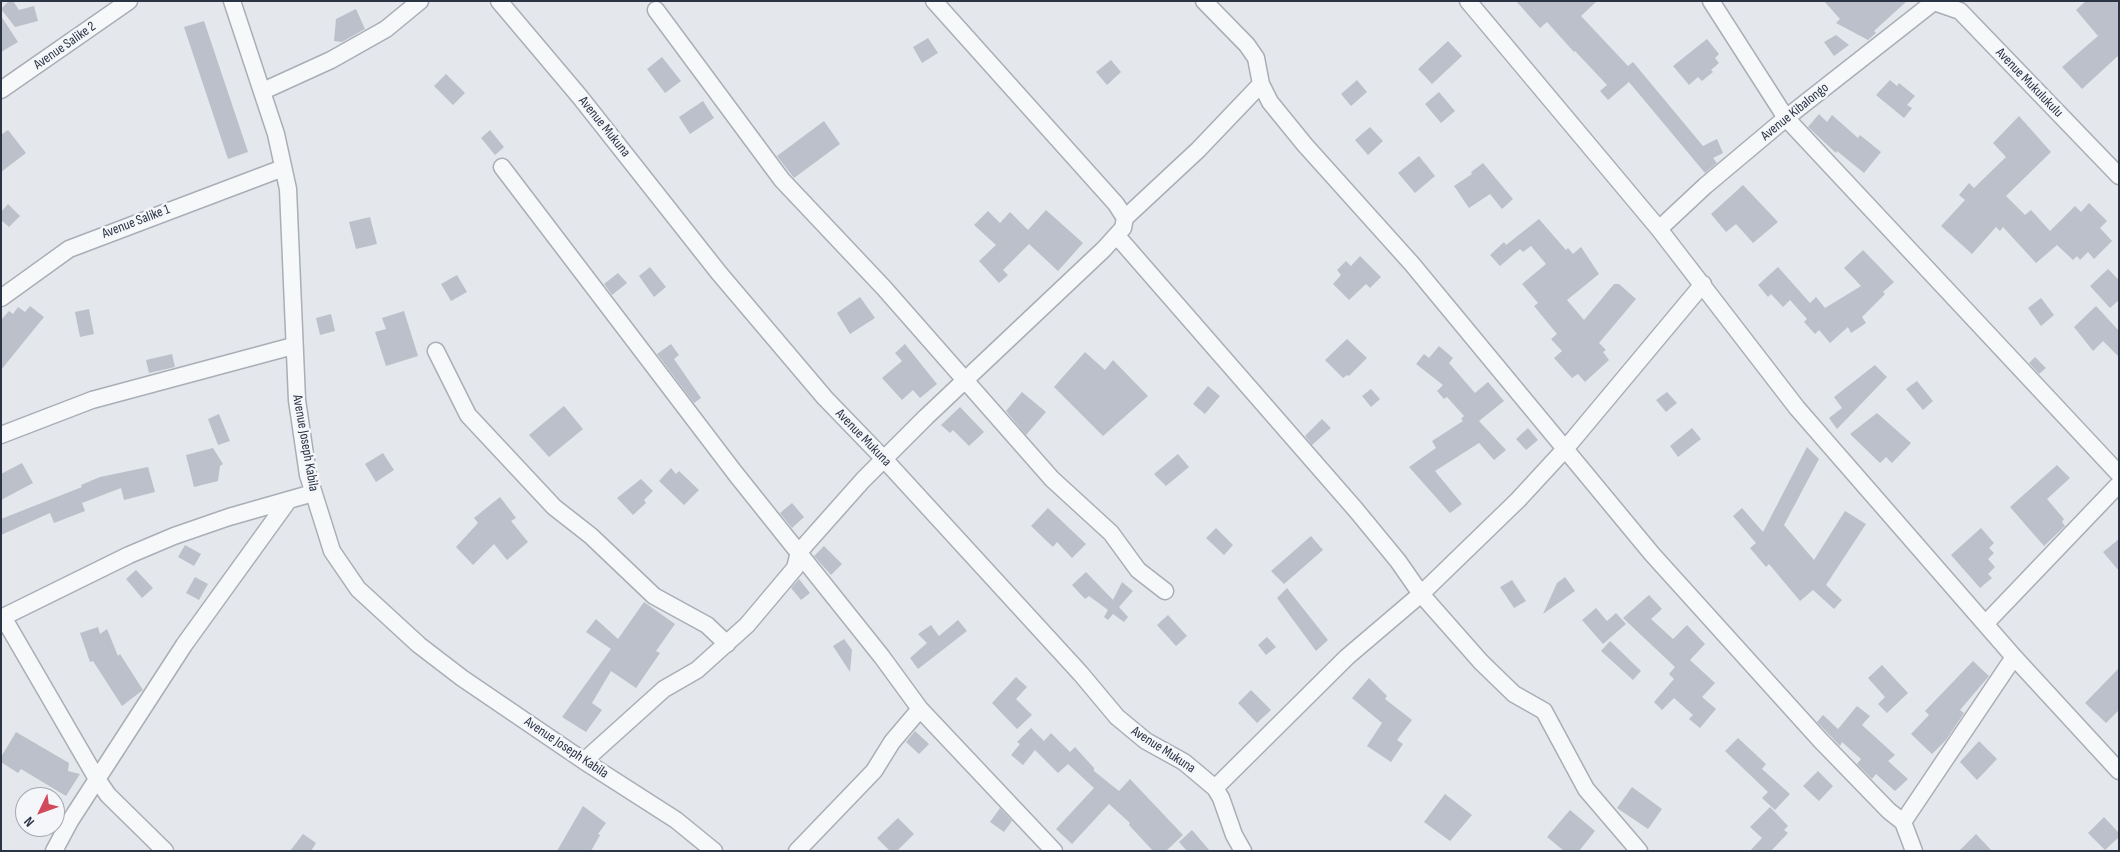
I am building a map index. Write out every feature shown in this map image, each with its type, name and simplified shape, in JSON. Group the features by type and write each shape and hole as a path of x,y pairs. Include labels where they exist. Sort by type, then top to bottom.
{"street":[{"name":"Avenue Salike 2","path":"1,90 129,1"},
{"name":"Avenue Joseph Kabila","path":"232,1 263,91 276,134 283,168 289,208 293,346 299,416 313,494 332,551 358,589 394,623 462,678 584,761 676,820 714,851"},
{"path":"263,91 331,60 386,29 420,1"},
{"name":"Avenue Mukuna","path":"499,1 580,97 768,332 825,398 884,459 1081,674 1117,717 1146,741 1184,762 1214,788 1221,798 1234,835 1243,851"},
{"path":"934,1 1116,204 1125,218"},
{"path":"1204,1 1247,45 1256,58 1261,84 1270,102 1305,145 1412,264 1652,554 1736,650 1861,783 1903,822 1914,851"},
{"path":"1468,1 1659,229 1798,408 2014,657 2119,771"},
{"path":"1711,1 1786,118 2119,474"},
{"name":"Avenue Kibalongo","path":"1659,229 1705,186 1786,118 1933,2"},
{"name":"Avenue Mukulukulu","path":"1933,2 1960,11 2119,176"},
{"path":"656,10 782,180 846,245 1052,479 1111,533 1138,570 1165,591"},
{"path":"584,761 664,689 697,670 747,625 795,568 798,552 884,459 1117,236 1123,228 1125,218 1198,150 1261,84"},
{"path":"502,167 729,465 882,657 920,709 1054,851"},
{"name":"Avenue Salike 1","path":"1,298 69,249 106,232 283,168"},
{"path":"1117,236 1356,510 1398,561 1421,594 1492,674 1520,698 1544,711 1586,789 1639,851"},
{"path":"1214,788 1347,657 1421,594 1518,500 1566,448 1702,284"},
{"path":"1,435 92,400 293,346"},
{"path":"436,351 468,415 554,507 591,536 654,596 707,625 727,644"},
{"path":"1986,623 2119,484"},
{"path":"165,851 108,795 2,617 129,555 174,536 229,517 313,494"},
{"path":"54,851 70,821 184,645 288,501"},
{"path":"1903,822 2014,657"},
{"path":"797,851 874,771 892,742 920,709"}],"building":[{"path":"9,1 13,1 19,10 34,6 38,21 15,27 1,9"},
{"path":"1516,1 1597,1 1581,16 1628,66 1633,62 1703,146 1717,139 1723,153 1713,158 1717,163 1705,173 1629,82 1608,100 1600,91 1607,85 1547,22 1540,28"},
{"path":"1824,1 1907,1 1874,31 1876,33 1868,40 1836,23 1840,19"},
{"path":"2086,1 2119,1 2119,55 2082,89 2062,67 2098,36 2076,10"},
{"path":"356,9 365,29 342,42 334,41 336,19"},
{"path":"1,16 18,42 1,52"},
{"path":"204,21 248,152 228,159 184,27"},
{"path":"1836,35 1849,45 1834,56 1824,42"},
{"path":"928,38 938,53 922,63 913,47"},
{"path":"1707,39 1719,54 1715,58 1719,63 1711,70 1713,72 1702,81 1698,77 1689,85 1673,66"},
{"path":"1448,41 1462,56 1432,84 1418,69"},
{"path":"662,57 681,81 665,93 647,69"},
{"path":"1111,60 1121,72 1107,85 1096,72"},
{"path":"446,74 465,93 453,105 434,86"},
{"path":"1357,80 1367,92 1351,106 1341,94"},
{"path":"1890,80 1897,86 1899,83 1915,96 1907,105 1912,108 1904,118 1876,95"},
{"path":"1439,92 1455,111 1441,123 1425,104"},
{"path":"703,101 714,118 690,134 679,117"},
{"path":"1819,114 1827,122 1832,115 1858,138 1860,135 1881,152 1864,173 1837,151 1836,153 1808,127"},
{"path":"2019,116 2051,152 2006,196 2025,215 2031,210 2050,231 2075,206 2081,212 2089,203 2107,221 2100,228 2112,241 2094,259 2088,252 2080,260 2077,256 2073,260 2057,245 2036,263 2003,227 2000,231 1996,227 1972,254 1941,226 1965,200 1959,195 1969,183 1974,188 2006,157 1993,143"},
{"path":"824,121 840,144 794,178 777,156"},
{"path":"1370,127 1383,141 1368,155 1355,140"},
{"path":"8,130 26,153 1,172 1,135"},
{"path":"490,130 504,147 495,155 481,138"},
{"path":"1419,156 1435,176 1415,193 1398,173"},
{"path":"1483,163 1513,199 1502,209 1490,194 1469,208 1454,186 1472,174 1471,172"},
{"path":"1743,185 1778,222 1753,243 1736,224 1726,232 1711,214"},
{"path":"8,204 20,216 9,227 1,220 1,212"},
{"path":"1046,210 1083,243 1058,271 1029,244 1003,270 1008,275 999,283 979,261 996,245 974,225 988,211 1000,223 1010,212 1028,230"},
{"path":"370,217 377,244 356,249 349,222"},
{"path":"1539,219 1566,250 1568,248 1573,254 1581,247 1599,274 1567,300 1584,320 1614,284 1619,284 1636,299 1599,343 1606,350 1603,352 1609,360 1585,382 1578,374 1572,378 1554,358 1562,351 1551,339 1557,334 1534,306 1538,303 1522,284 1546,264 1531,246 1523,252 1520,249 1500,266 1490,255 1504,242 1506,245"},
{"path":"1863,250 1894,282 1862,317 1866,323 1851,333 1848,327 1830,343 1819,330 1815,334 1804,322 1807,319 1790,300 1783,307 1771,294 1768,297 1758,285 1778,267 1810,303 1816,297 1825,308 1861,286 1844,268"},
{"path":"1360,256 1381,277 1370,288 1366,284 1349,300 1333,284 1341,275 1337,270 1346,261 1351,266"},
{"path":"650,267 666,287 654,297 639,276"},
{"path":"2108,269 2119,280 2119,300 2110,308 2090,286"},
{"path":"618,273 627,283 612,295 604,284"},
{"path":"457,275 467,292 451,301 441,284"},
{"path":"860,297 875,318 850,334 837,313"},
{"path":"2041,298 2054,315 2041,326 2028,308"},
{"path":"30,306 44,317 1,370 1,320 9,311 13,314 18,307 25,312"},
{"path":"2096,306 2119,331 2119,357 2103,341 2093,351 2074,327"},
{"path":"89,309 94,334 80,337 75,312"},
{"path":"404,311 418,356 386,366 375,332 386,329 382,318"},
{"path":"331,314 335,331 320,335 316,318"},
{"path":"1347,339 1367,358 1349,376 1347,375 1343,378 1325,360"},
{"path":"671,344 679,355 674,359 701,398 694,403 657,354"},
{"path":"905,344 937,384 920,398 913,390 902,400 882,378 902,361 895,353"},
{"path":"1439,346 1453,358 1449,363 1475,393 1488,382 1504,401 1479,421 1506,450 1494,460 1479,443 1435,471 1462,504 1450,513 1409,467 1436,448 1432,441 1463,421 1461,419 1464,416 1447,397 1444,399 1437,391 1443,385 1416,364 1424,354 1429,358"},
{"path":"1085,352 1105,370 1113,360 1148,396 1103,436 1054,387"},
{"path":"172,354 175,367 149,373 146,360"},
{"path":"2035,357 2046,368 2039,374 2029,363"},
{"path":"1875,365 1887,377 1837,429 1829,418 1842,408 1834,397"},
{"path":"1917,381 1933,401 1923,410 1906,389"},
{"path":"1208,386 1220,396 1205,414 1193,404"},
{"path":"1371,389 1380,399 1371,407 1362,396"},
{"path":"1022,392 1046,412 1026,435 1006,411"},
{"path":"1667,392 1677,403 1666,412 1656,400"},
{"path":"564,406 583,429 549,457 529,435"},
{"path":"960,407 984,432 969,446 953,430 950,433 941,425"},
{"path":"1877,413 1911,443 1892,463 1886,457 1880,463 1850,434"},
{"path":"219,414 230,441 218,445 208,419"},
{"path":"1322,419 1331,428 1312,445 1305,436"},
{"path":"1528,428 1538,440 1526,450 1516,439"},
{"path":"1692,428 1701,439 1678,457 1670,446"},
{"path":"1807,447 1819,459 1784,525 1814,560 1845,511 1866,524 1826,585 1842,600 1834,609 1813,590 1800,601 1769,564 1766,567 1750,548 1756,543 1733,516 1742,508 1763,532"},
{"path":"213,448 223,464 220,466 218,481 194,487 186,455"},
{"path":"383,453 394,470 376,482 365,464"},
{"path":"1178,454 1189,467 1166,486 1154,474"},
{"path":"22,463 33,483 1,500 1,474"},
{"path":"2057,465 2070,478 2047,499 2064,519 2062,522 2065,526 2044,546 2010,507"},
{"path":"148,467 155,492 124,500 121,488 82,503 85,511 54,523 50,513 1,535 1,519 82,487 81,485 100,477"},
{"path":"671,468 676,474 679,471 699,490 684,505 659,481"},
{"path":"641,479 653,491 644,500 646,503 633,515 617,498"},
{"path":"500,497 516,518 511,521 528,542 507,560 494,544 473,565 456,547 478,523 474,518"},
{"path":"792,503 804,517 792,528 780,513"},
{"path":"1048,508 1086,544 1072,558 1057,542 1053,547 1031,526"},
{"path":"1216,528 1233,545 1224,555 1206,538"},
{"path":"1981,528 1994,543 1989,548 1994,553 1988,559 1995,567 1988,574 1992,578 1980,588 1951,555"},
{"path":"1311,536 1323,550 1284,584 1271,571"},
{"path":"2119,539 2119,571 2103,552"},
{"path":"185,545 201,554 194,566 178,557"},
{"path":"824,546 842,564 831,575 814,556"},
{"path":"136,570 153,588 142,598 126,579"},
{"path":"1086,572 1113,600 1122,582 1133,591 1119,607 1128,617 1124,622 1113,614 1108,620 1104,617 1108,610 1089,596 1085,599 1072,585"},
{"path":"195,577 208,584 199,600 186,593"},
{"path":"1565,577 1575,591 1543,614 1557,583"},
{"path":"799,579 810,593 801,600 791,588"},
{"path":"1512,580 1526,601 1514,608 1500,587"},
{"path":"1287,588 1328,640 1316,651 1277,598"},
{"path":"1649,595 1662,609 1651,619 1673,639 1687,625 1705,644 1690,660 1715,683 1702,697 1716,709 1700,728 1689,719 1693,715 1674,698 1662,710 1654,702 1674,679 1669,674 1675,667 1623,618"},
{"path":"644,602 675,624 656,651 660,653 636,688 611,671 592,703 602,710 586,732 562,717 611,649 586,632 596,619 618,639"},
{"path":"1596,608 1607,621 1616,613 1626,624 1603,644 1582,620"},
{"path":"1168,615 1187,636 1176,646 1157,625"},
{"path":"958,620 967,631 918,669 910,658 927,643 918,634 931,625 939,636"},
{"path":"98,627 100,634 107,629 118,656 120,654 143,690 122,706 93,661 90,662 80,633"},
{"path":"1267,637 1276,647 1266,655 1258,645"},
{"path":"844,639 852,650 850,672 833,646"},
{"path":"1610,641 1641,671 1633,680 1601,651"},
{"path":"1973,661 1989,676 1960,710 1964,713 1946,740 1932,754 1911,734 1929,715 1925,711"},
{"path":"1882,665 1908,693 1887,713 1878,704 1885,697 1868,678"},
{"path":"2119,668 2119,710 2106,723 2085,703"},
{"path":"1016,677 1027,687 1016,699 1032,715 1017,729 992,703"},
{"path":"1369,678 1387,696 1385,699 1412,720 1397,740 1403,744 1391,762 1367,746 1382,723 1352,698"},
{"path":"1251,690 1271,710 1257,723 1238,703"},
{"path":"1857,706 1870,716 1862,725 1895,755 1888,761 1908,779 1895,791 1876,774 1872,779 1857,764 1861,759 1842,742 1840,746 1817,722 1823,715 1838,729"},
{"path":"1031,728 1044,741 1051,733 1070,752 1075,747 1094,768 1094,771 1119,791 1130,779 1183,835 1166,851 1153,851 1129,825 1130,823 1109,804 1072,844 1056,829 1094,788 1068,764 1058,773 1035,750 1023,765 1011,755 1020,744 1017,742"},
{"path":"915,731 929,744 919,754 906,742"},
{"path":"16,732 69,763 68,771 80,774 66,796 65,787 51,787 21,769 18,773 1,762 1,757"},
{"path":"1738,738 1766,764 1762,769 1790,794 1775,810 1762,798 1768,792 1725,751"},
{"path":"1979,741 1997,759 1977,780 1960,762"},
{"path":"1818,771 1833,786 1819,801 1803,786"},
{"path":"1632,787 1662,809 1648,829 1617,808"},
{"path":"1445,794 1472,815 1450,841 1424,822"},
{"path":"583,806 606,823 598,834 600,835 591,851 557,851"},
{"path":"1770,807 1788,826 1784,830 1788,833 1771,851 1750,851 1762,838 1750,827"},
{"path":"1000,808 1012,821 1004,832 990,822"},
{"path":"1570,810 1595,831 1579,851 1564,851 1547,837"},
{"path":"2104,817 2119,833 2119,837 2105,850 2088,833"},
{"path":"898,818 914,834 897,851 890,851 877,838"},
{"path":"1192,830 1210,851 1187,851 1179,842"},
{"path":"303,834 316,843 311,851 290,851"},
{"path":"1976,834 1992,851 1959,851"}]}
